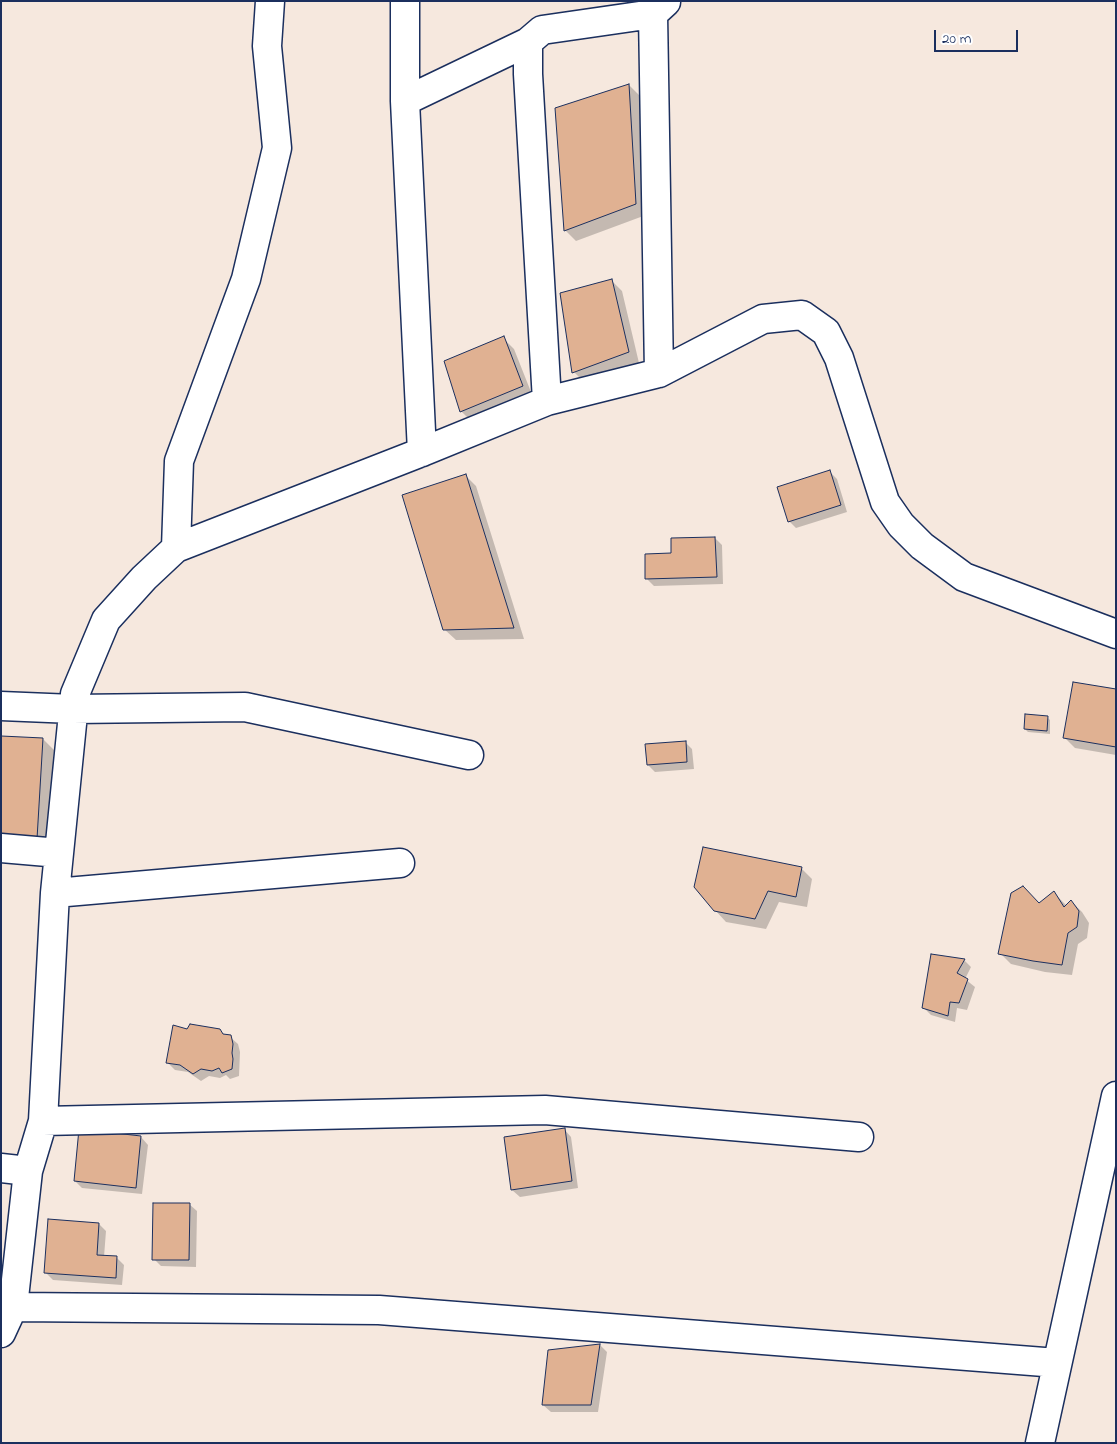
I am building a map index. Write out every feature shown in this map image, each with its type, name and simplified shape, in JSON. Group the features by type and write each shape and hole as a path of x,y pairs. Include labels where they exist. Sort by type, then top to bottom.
{"street":[{"path":"176,548 179,460 246,279 277,148 267,46 270,1"},
{"path":"405,1 405,102 422,452"},
{"path":"405,102 528,42 542,30 660,8 659,373"},
{"path":"528,42 528,74 547,401"},
{"path":"1,1333 13,1307 28,1171 43,1121 56,892 75,694 106,620 144,578 176,548 547,401 659,373 763,319 802,315 826,332 839,358 885,502 901,525 922,546 964,577 1116,634"},
{"path":"1,706 73,709 245,707 469,755"},
{"path":"1,848 59,853"},
{"path":"56,892 400,863"},
{"path":"1040,1443 1116,1096"},
{"path":"43,1121 545,1110 859,1136"},
{"path":"1,1168 28,1171"},
{"path":"13,1307 379,1310 1057,1363"}],"building":[{"path":"629,84 636,204 564,231 555,108"},
{"path":"612,279 629,352 572,373 560,293"},
{"path":"504,336 523,386 460,412 444,361"},
{"path":"830,470 841,505 788,522 777,487"},
{"path":"466,474 514,628 443,630 402,495"},
{"path":"715,537 717,577 645,579 645,554 671,553 671,538"},
{"path":"1073,682 1116,689 1116,747 1063,738"},
{"path":"1025,714 1048,716 1047,731 1024,729"},
{"path":"1,736 43,738 37,839 1,838"},
{"path":"686,741 687,762 647,765 645,744"},
{"path":"703,847 802,867 796,897 768,891 755,919 714,911 694,887"},
{"path":"1023,886 1039,903 1054,891 1064,907 1071,900 1079,911 1077,927 1068,933 1062,965 998,954 1011,893"},
{"path":"931,954 965,959 957,973 968,979 959,1003 950,1002 948,1016 922,1008"},
{"path":"190,1024 220,1029 223,1034 231,1035 233,1044 232,1069 222,1073 219,1068 212,1071 201,1069 193,1074 180,1065 166,1063 173,1025 187,1029"},
{"path":"565,1128 572,1181 511,1190 504,1137"},
{"path":"79,1129 141,1136 136,1188 74,1181"},
{"path":"153,1203 190,1203 189,1260 152,1260"},
{"path":"48,1219 99,1223 97,1255 117,1256 116,1278 44,1273"},
{"path":"600,1344 591,1405 542,1405 548,1350"}]}
